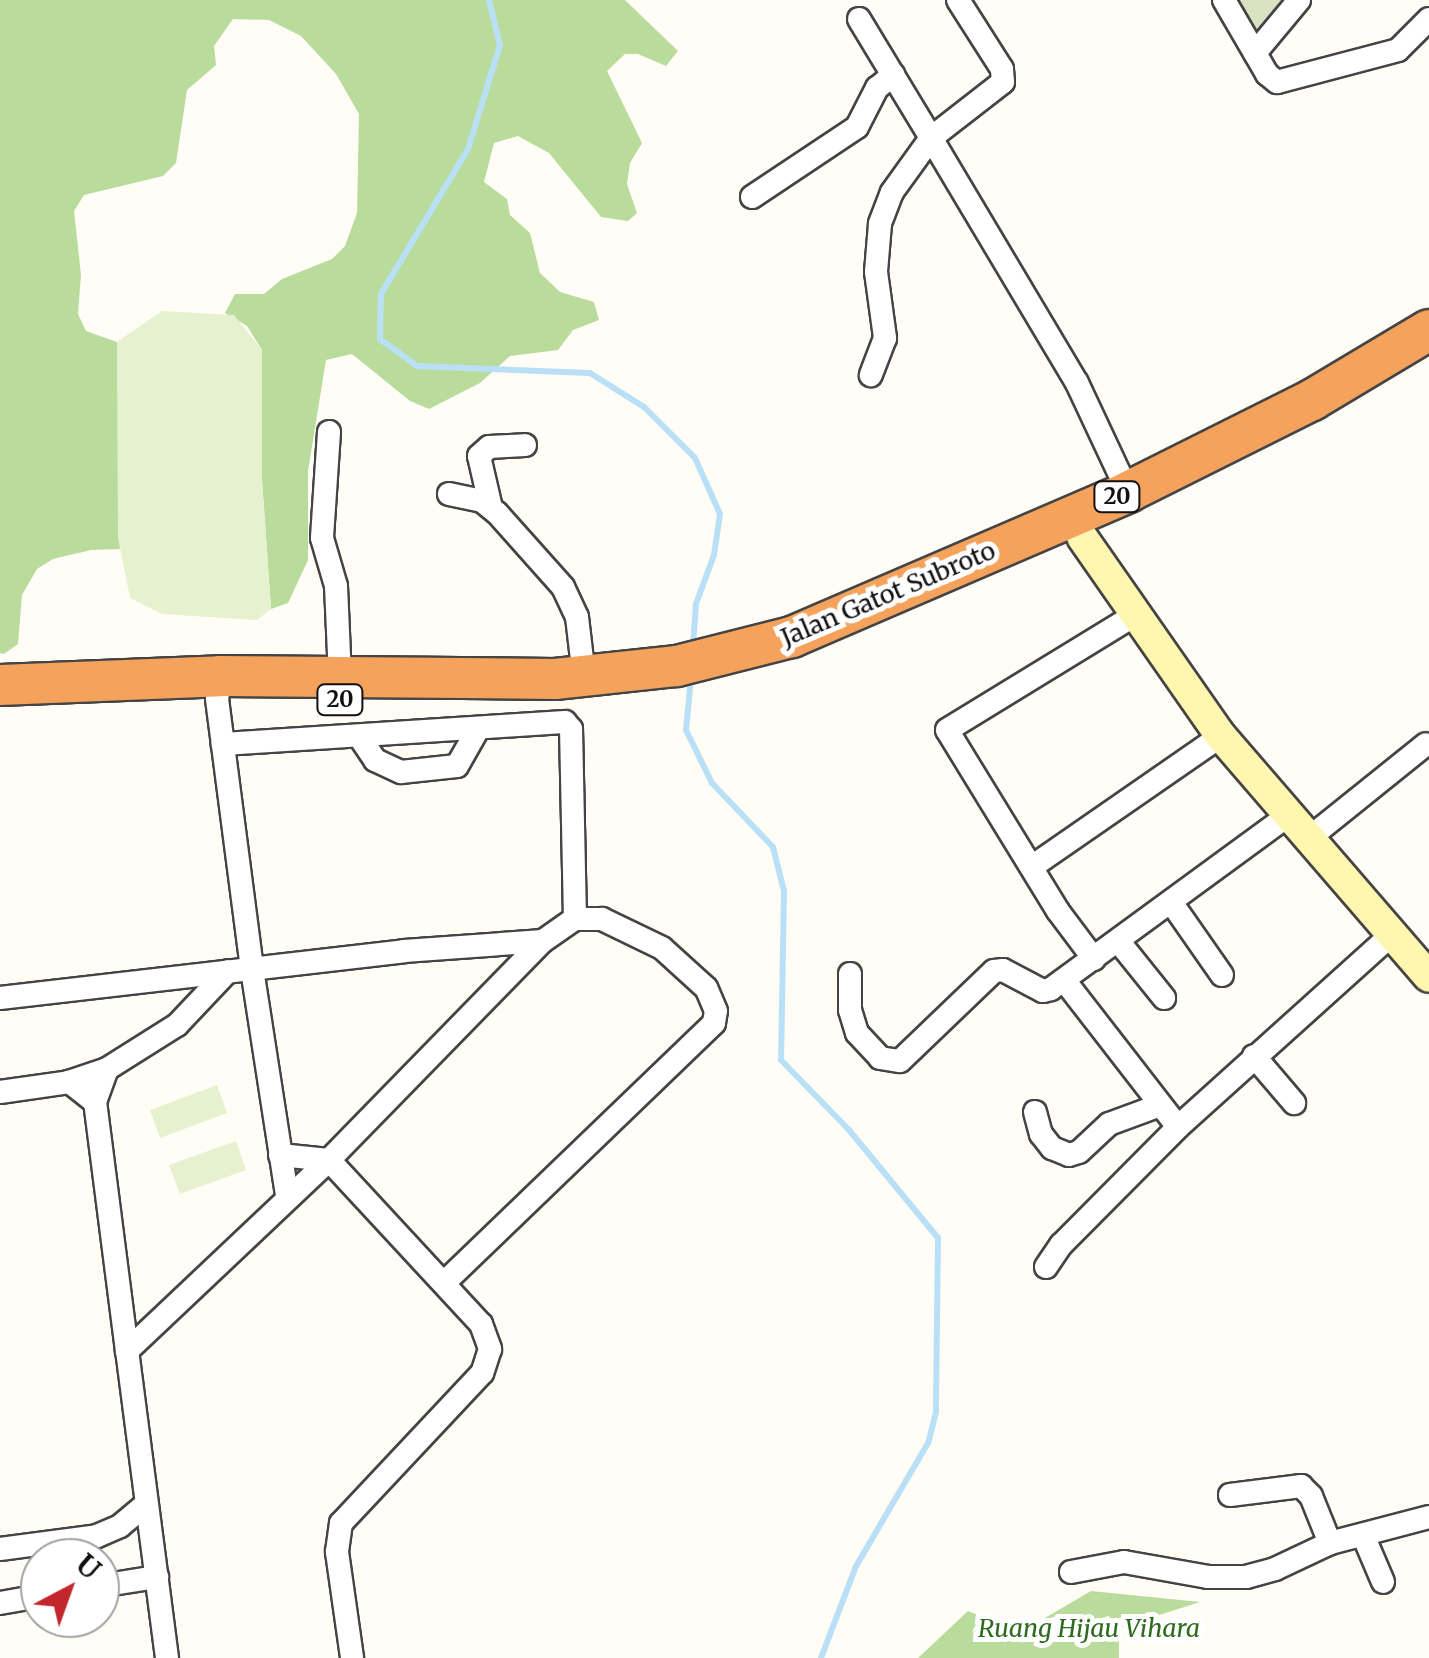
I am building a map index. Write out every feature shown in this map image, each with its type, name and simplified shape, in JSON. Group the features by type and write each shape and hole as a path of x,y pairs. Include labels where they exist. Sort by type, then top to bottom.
{"highway":[{"name":"Jalan Gatot Subroto","path":"1077,527 1128,492 1312,400 1429,330"},
{"name":"Jalan Gatot Subroto","path":"0,684 554,699 678,678 801,646 1077,527 1272,449 1429,360"},
{"name":"Jalan Gatot Subroto","path":"0,707 340,678 678,678"}],"street":[{"path":"872,375 885,338 876,272 880,224 892,192 931,138 1004,82 1002,69 958,0"},
{"path":"1224,0 1272,80 1287,82 1398,50 1429,18"},
{"path":"1255,53 1299,0"},
{"path":"859,19 1077,382 1128,492"},
{"path":"752,197 857,127 877,88 893,75"},
{"path":"330,432 322,538 336,586 340,678"},
{"path":"491,508 479,456 489,447 525,445"},
{"path":"450,494 467,496 491,508 523,538 572,602 584,676"},
{"path":"1077,527 1221,736 1429,977"},
{"path":"1094,959 947,730 1136,614"},
{"path":"218,687 252,968 287,1196"},
{"path":"223,744 561,721 569,725 575,919"},
{"path":"359,736 375,760 401,772 457,766 478,729"},
{"path":"1033,866 1221,736"},
{"path":"850,974 852,1022 867,1047 892,1062 907,1057 994,971 1004,970 1043,991 1064,980 1170,902 1299,826 1426,744"},
{"path":"1170,902 1222,975"},
{"path":"127,1350 329,1160 543,941 575,919 602,919 662,948 706,988 716,1011 714,1023 445,1282"},
{"path":"1046,1267 1061,1245 1178,1127 1390,936"},
{"path":"0,998 404,950 543,941"},
{"path":"1118,942 1164,998"},
{"path":"0,1092 70,1082 107,1069 177,1026 228,972"},
{"path":"1064,980 1178,1127"},
{"path":"1254,1056 1294,1102"},
{"path":"107,1069 95,1102 167,1658"},
{"path":"70,1082 95,1102"},
{"path":"1035,1112 1041,1134 1052,1148 1068,1155 1079,1152 1110,1124 1158,1106"},
{"path":"280,1155 329,1160 481,1324 490,1349 488,1361 341,1522 337,1552 352,1658"},
{"path":"1230,1495 1301,1486 1312,1496 1330,1543"},
{"path":"0,1550 97,1536 120,1526 146,1504"},
{"path":"1072,1572 1124,1562 1208,1577 1246,1577 1330,1543 1429,1517"},
{"path":"1363,1535 1383,1582"},
{"path":"120,1583 156,1577"}],"green space":[{"path":"0,0 625,0 678,51 666,66 638,54 625,54 607,71 642,143 630,163 627,184 637,213 628,221 601,217 549,153 518,136 494,143 484,182 507,199 510,215 530,233 540,273 560,292 594,302 599,320 573,330 558,350 510,356 480,383 429,409 410,401 352,354 326,360 308,471 308,560 288,603 271,609 262,480 262,350 247,326 225,313 235,294 264,294 282,279 332,259 345,246 357,213 359,114 336,74 301,36 269,20 233,19 214,46 216,65 187,90 176,163 163,176 84,195 74,211 81,275 78,314 86,331 117,342 120,549 91,550 53,559 37,569 22,595 18,644 4,654 0,653"},
{"path":"1237,0 1292,0 1258,36"},
{"path":"162,311 234,315 262,350 262,480 271,609 257,620 162,614 130,598 118,538 117,342"},
{"path":"217,1085 227,1113 160,1138 150,1110"},
{"path":"236,1141 246,1170 180,1194 169,1165"},
{"name":"Ruang Hijau Vihara","path":"1091,1591 1200,1602 1119,1628 1119,1658 918,1658 968,1611 1021,1632"}],"waterway":[{"path":"489,0 500,45 468,149 381,294 380,339 417,366 590,373 644,407 695,458 720,514 714,555 696,604 693,645"},
{"path":"691,678 686,730 712,783 773,847 784,891 781,1060 849,1130 938,1238 936,1412 928,1443 856,1566 821,1658"}]}
